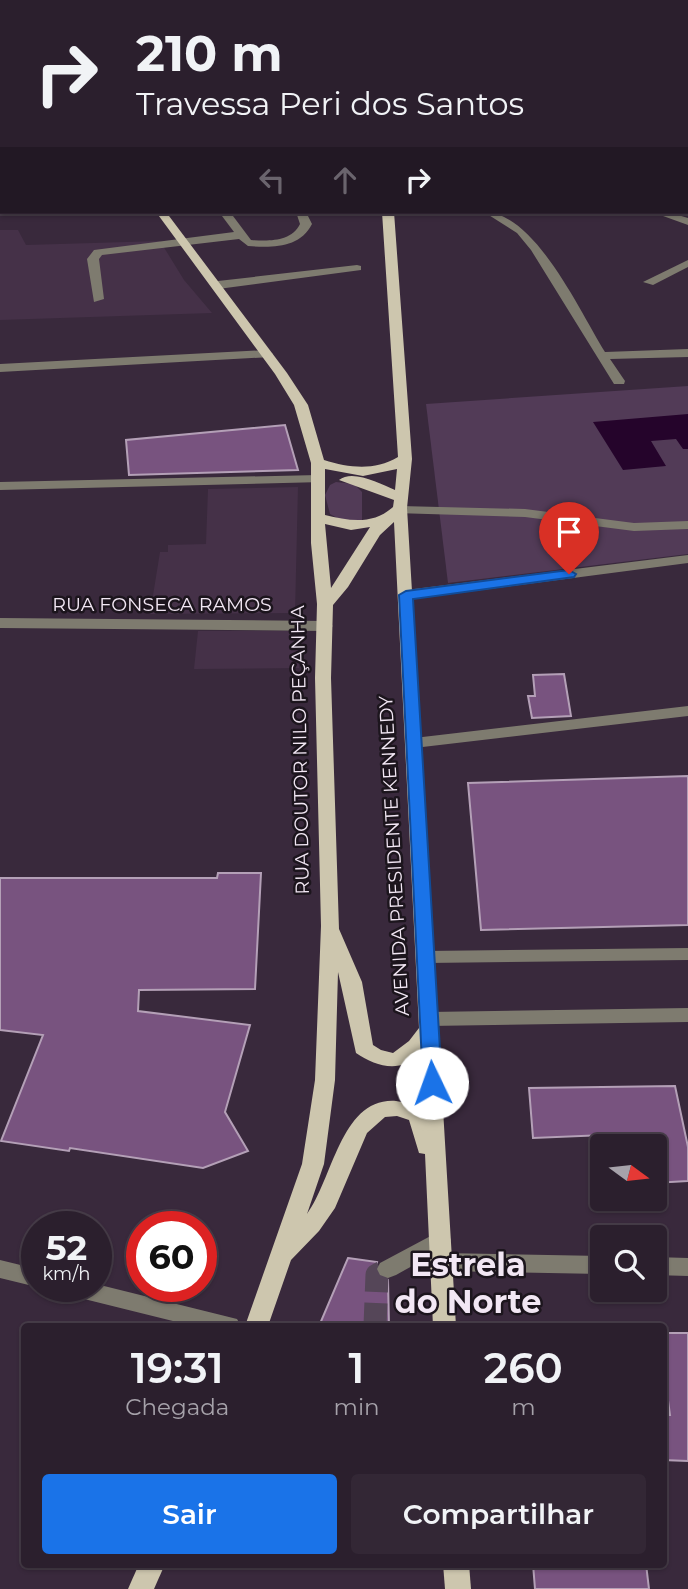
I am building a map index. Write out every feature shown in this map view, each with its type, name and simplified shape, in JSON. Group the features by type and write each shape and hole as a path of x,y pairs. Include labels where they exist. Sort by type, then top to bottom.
{"main road":[{"name":"RUA DOUTOR NILO PEÇANHA","path":"163,214 218,285 301,405 318,463 317,517 325,604 323,678 330,926 325,1080 313,1164 258,1323"},
{"name":"AVENIDA PRESIDENTE KENNEDY","path":"388,214 405,459 401,505 444,1323"},
{"path":"318,463 371,472 395,466 405,459"},
{"path":"318,478 365,483 401,505 374,532 340,587 325,604"},
{"path":"317,517 362,527 385,522"},
{"path":"330,926 352,982 363,1048 383,1059 401,1059 412,1055 429,1023"},
{"path":"281,1258 318,1219 360,1125 379,1110 401,1109 418,1115 438,1195"},
{"path":"141,1589 150,1568"},
{"path":"456,1568 458,1589"}],"street":[{"path":"225,214 248,243 261,245 295,239 304,231 306,223 302,214"},
{"path":"493,214 521,230 536,249 619,381"},
{"path":"666,214 688,222"},
{"path":"98,299 93,259 98,252 240,235"},
{"path":"649,282 688,263"},
{"path":"218,285 357,268"},
{"path":"601,356 688,353"},
{"path":"0,368 267,354"},
{"path":"0,486 318,478"},
{"path":"401,505 525,513 634,527 688,525"},
{"path":"406,595 683,559"},
{"name":"RUA FONSECA RAMOS","path":"0,624 325,626"},
{"path":"414,743 688,711"},
{"path":"426,957 688,954"},
{"path":"429,1023 688,1015"},
{"path":"388,1269 441,1251 590,1264"},
{"path":"667,1266 688,1267"},
{"path":"0,1269 21,1274"},
{"path":"112,1297 217,1323"}],"shaded area":[{"path":"0,230 18,230 26,245 160,241 184,280 212,313 0,320"},
{"path":"688,386 688,554 448,583 426,404"},
{"path":"688,414 688,449 683,449 676,439 651,441 666,466 623,470 593,422"},
{"path":"336,482 354,484 362,492 362,522 339,519 330,514 325,495 330,485"},
{"path":"298,487 295,613 150,614 160,552 168,552 168,545 206,544 208,489"},
{"path":"198,631 300,631 299,668 194,669"}],"building":[{"path":"285,425 298,470 129,475 126,440"},
{"path":"564,674 571,716 532,718 528,696 535,696 533,675"},
{"path":"688,776 688,925 481,930 468,783"},
{"path":"218,873 261,873 255,989 139,990 138,1011 250,1025 225,1112 248,1151 203,1168 70,1148 69,1151 1,1141 43,1035 0,1030 0,878 217,878"},
{"path":"675,1086 688,1147 688,1181 667,1182 667,1134 590,1134 533,1138 529,1088"},
{"path":"348,1258 377,1262 375,1270 378,1276 388,1280 389,1323 320,1323"},
{"path":"667,1333 688,1333 688,1461 667,1460 667,1415 670,1415 667,1393"},
{"path":"533,1568 646,1568 649,1589 535,1589"}],"tunnel":[{"path":"375,1323 377,1275 388,1269"}],"district":[{"name":"Estrela do Norte","path":"468,1282"}],"route":[{"path":"432,1083 406,595 569,574"}]}
